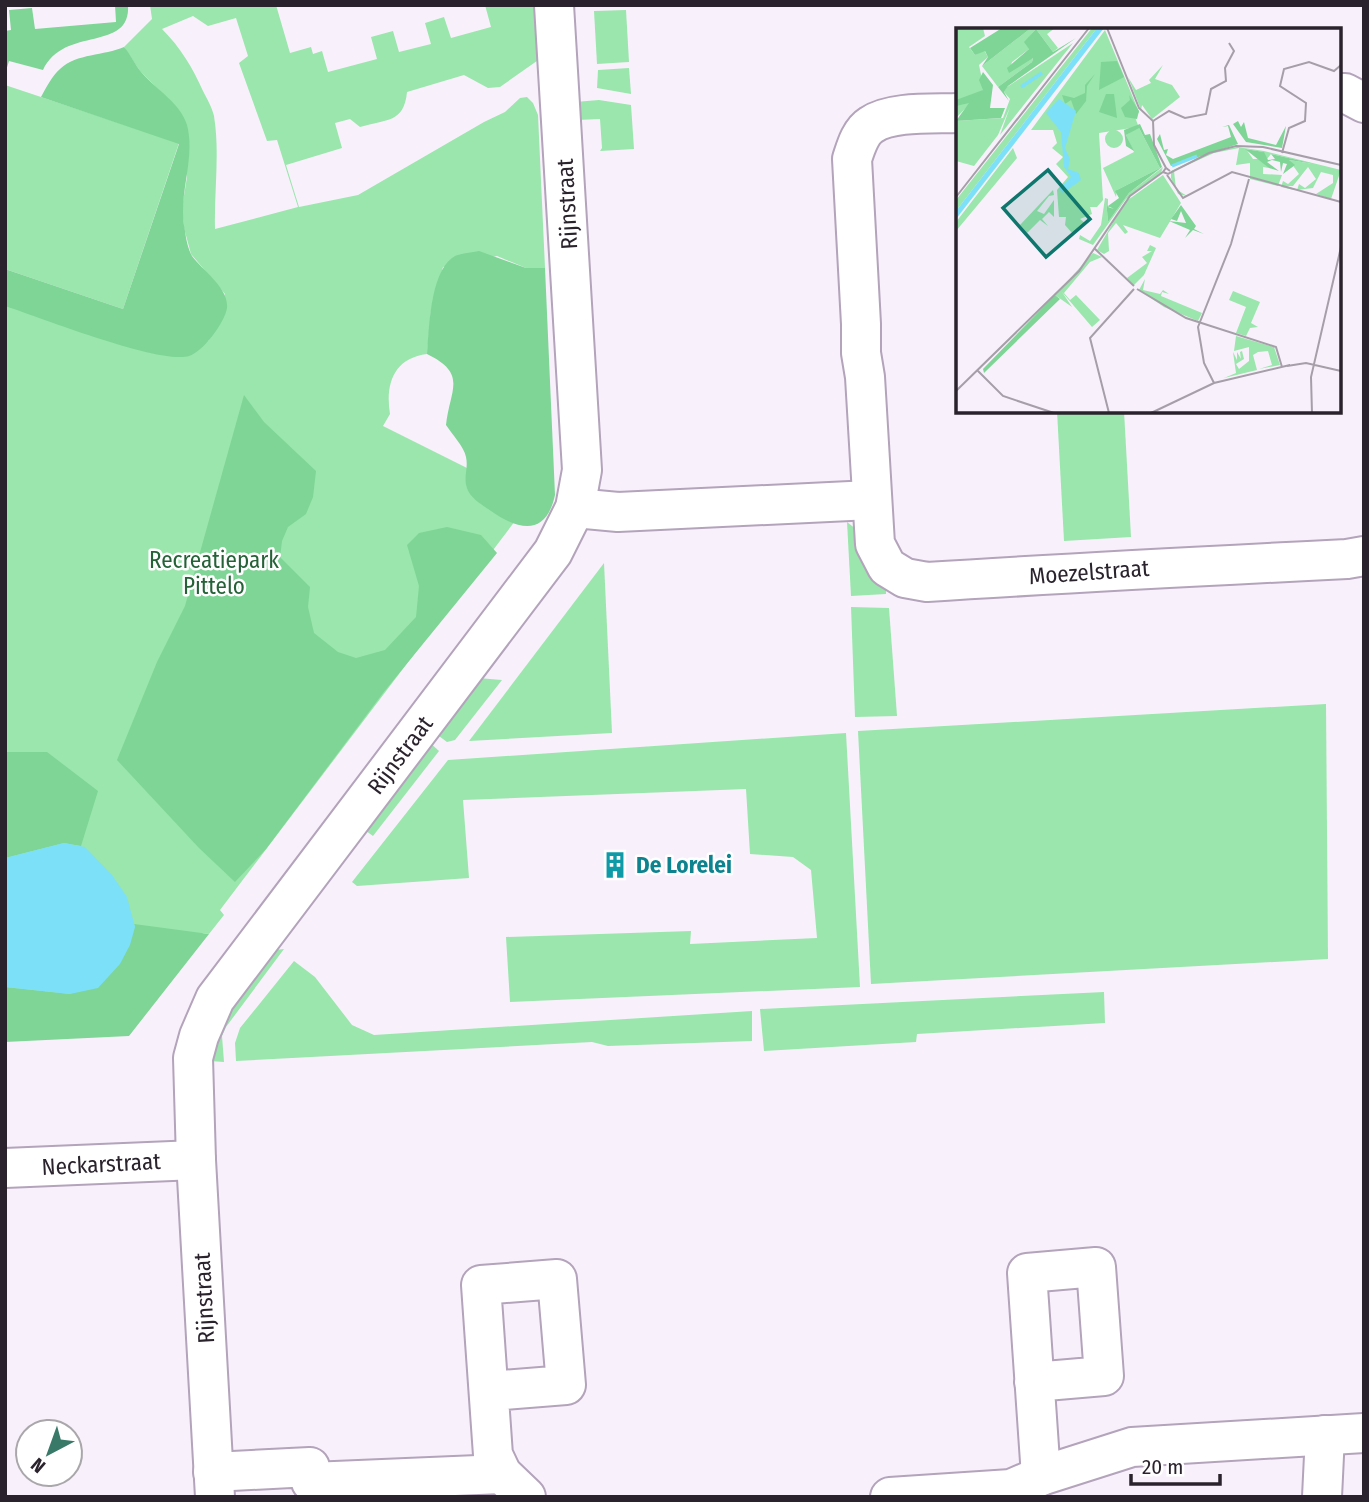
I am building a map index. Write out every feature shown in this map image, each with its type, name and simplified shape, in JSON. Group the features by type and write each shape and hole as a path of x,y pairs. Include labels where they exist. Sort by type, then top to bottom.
{"street":[{"name":"Rijnstraat","path":"214,1485 196,1160 193,1058 199,1036 215,999 553,552 575,508 582,470 554,5"},
{"path":"1341,93 1364,103"},
{"name":"Moezelstraat","path":"956,113 889,117 869,126 857,143 852,159 871,500 875,544 887,567 905,578 927,582 1364,556"},
{"path":"575,508 618,512 871,500"},
{"name":"Neckarstraat","path":"5,1168 196,1160"},
{"path":"1034,1382 1041,1476"},
{"path":"489,1391 493,1455 514,1486"},
{"path":"890,1497 1011,1489 1041,1476 1132,1447 1364,1433"},
{"path":"1322,1497 1325,1436"},
{"path":"214,1485 310,1467 311,1482 514,1486"}],"green space":[{"path":"115,5 128,5 126,20 119,29 66,48 53,56 43,70 9,61 5,74 5,31 11,30 9,10 32,8 35,29 116,22"},
{"name":"Recreatiepark Pittelo","path":"150,5 276,5 290,53 311,47 313,54 322,51 328,72 377,59 371,37 393,31 399,52 431,44 425,23 444,17 451,38 491,27 485,5 538,5 544,56 500,87 488,88 464,75 407,92 398,115 386,121 360,127 350,119 335,123 342,148 286,165 299,207 358,195 505,112 520,98 527,97 533,103 538,115 545,268 526,268 497,256 443,267 431,311 427,354 407,361 394,374 389,393 390,414 383,426 531,500 220,910 224,915 209,934 203,933 149,1004 5,1015 5,273 208,341 225,294 191,254 184,228 182,208 187,177 176,107 140,71 124,47 152,19","holes":["193,16 208,26 236,18 248,56 239,63 267,141 277,140 298,207 215,229 217,158 214,116 190,66 162,29"]},
{"path":"626,10 629,62 597,64 594,11"},
{"path":"124,47 142,73 168,97 184,117 189,151 183,218 189,250 220,287 227,301 225,314 218,328 201,349 189,356 153,354 127,347 5,306 5,269 123,309 179,144 41,97 54,75 67,64 82,57"},
{"path":"629,68 631,94 597,88 598,70"},
{"path":"5,85 179,143 123,309 5,269"},
{"path":"599,100 631,105 634,149 600,151 600,119 577,120 575,102"},
{"path":"479,251 526,268 545,268 555,495 545,518 530,526 522,526 502,518 470,494 466,484 465,453 446,425 453,392 452,376 448,368 427,354 432,303 439,276 455,256"},
{"path":"244,395 264,422 316,471 313,497 306,514 288,527 282,541 280,557 310,587 308,607 314,633 338,652 356,658 385,650 416,617 419,586 407,545 419,533 447,527 481,535 497,553 383,693 266,849 235,882 199,848 117,760 157,662 185,606"},
{"path":"1057,413 1124,413 1131,537 1064,541"},
{"path":"847,522 857,530 886,583 886,594 851,596"},
{"path":"604,563 612,733 469,741"},
{"path":"851,607 889,608 897,716 855,717"},
{"path":"478,678 502,680 455,740 447,742 435,733"},
{"path":"1326,704 1328,959 871,984 858,731"},
{"path":"846,733 860,987 510,1002 506,937 691,931 690,944 817,938 811,870 793,857 750,854 746,789 463,800 469,878 357,886 352,882 448,760"},
{"path":"428,741 439,751 373,836 362,828"},
{"path":"5,752 47,752 98,791 81,846 64,843 5,858"},
{"path":"134,924 209,934 129,1036 5,1042 5,987 70,994 135,927"},
{"path":"284,949 226,1027 222,1036 224,1062 210,1061 220,1023 275,950"},
{"path":"294,961 315,977 352,1025 374,1035 752,1011 752,1041 608,1046 592,1042 236,1061 235,1043 240,1028"},
{"path":"1104,992 1105,1023 917,1034 916,1042 764,1051 760,1009"}],"water":[{"path":"64,843 85,847 112,875 127,897 135,927 130,945 120,964 98,988 70,994 5,987 5,858"}],"place":[{"name":"De Lorelei","path":"615,865"}]}
